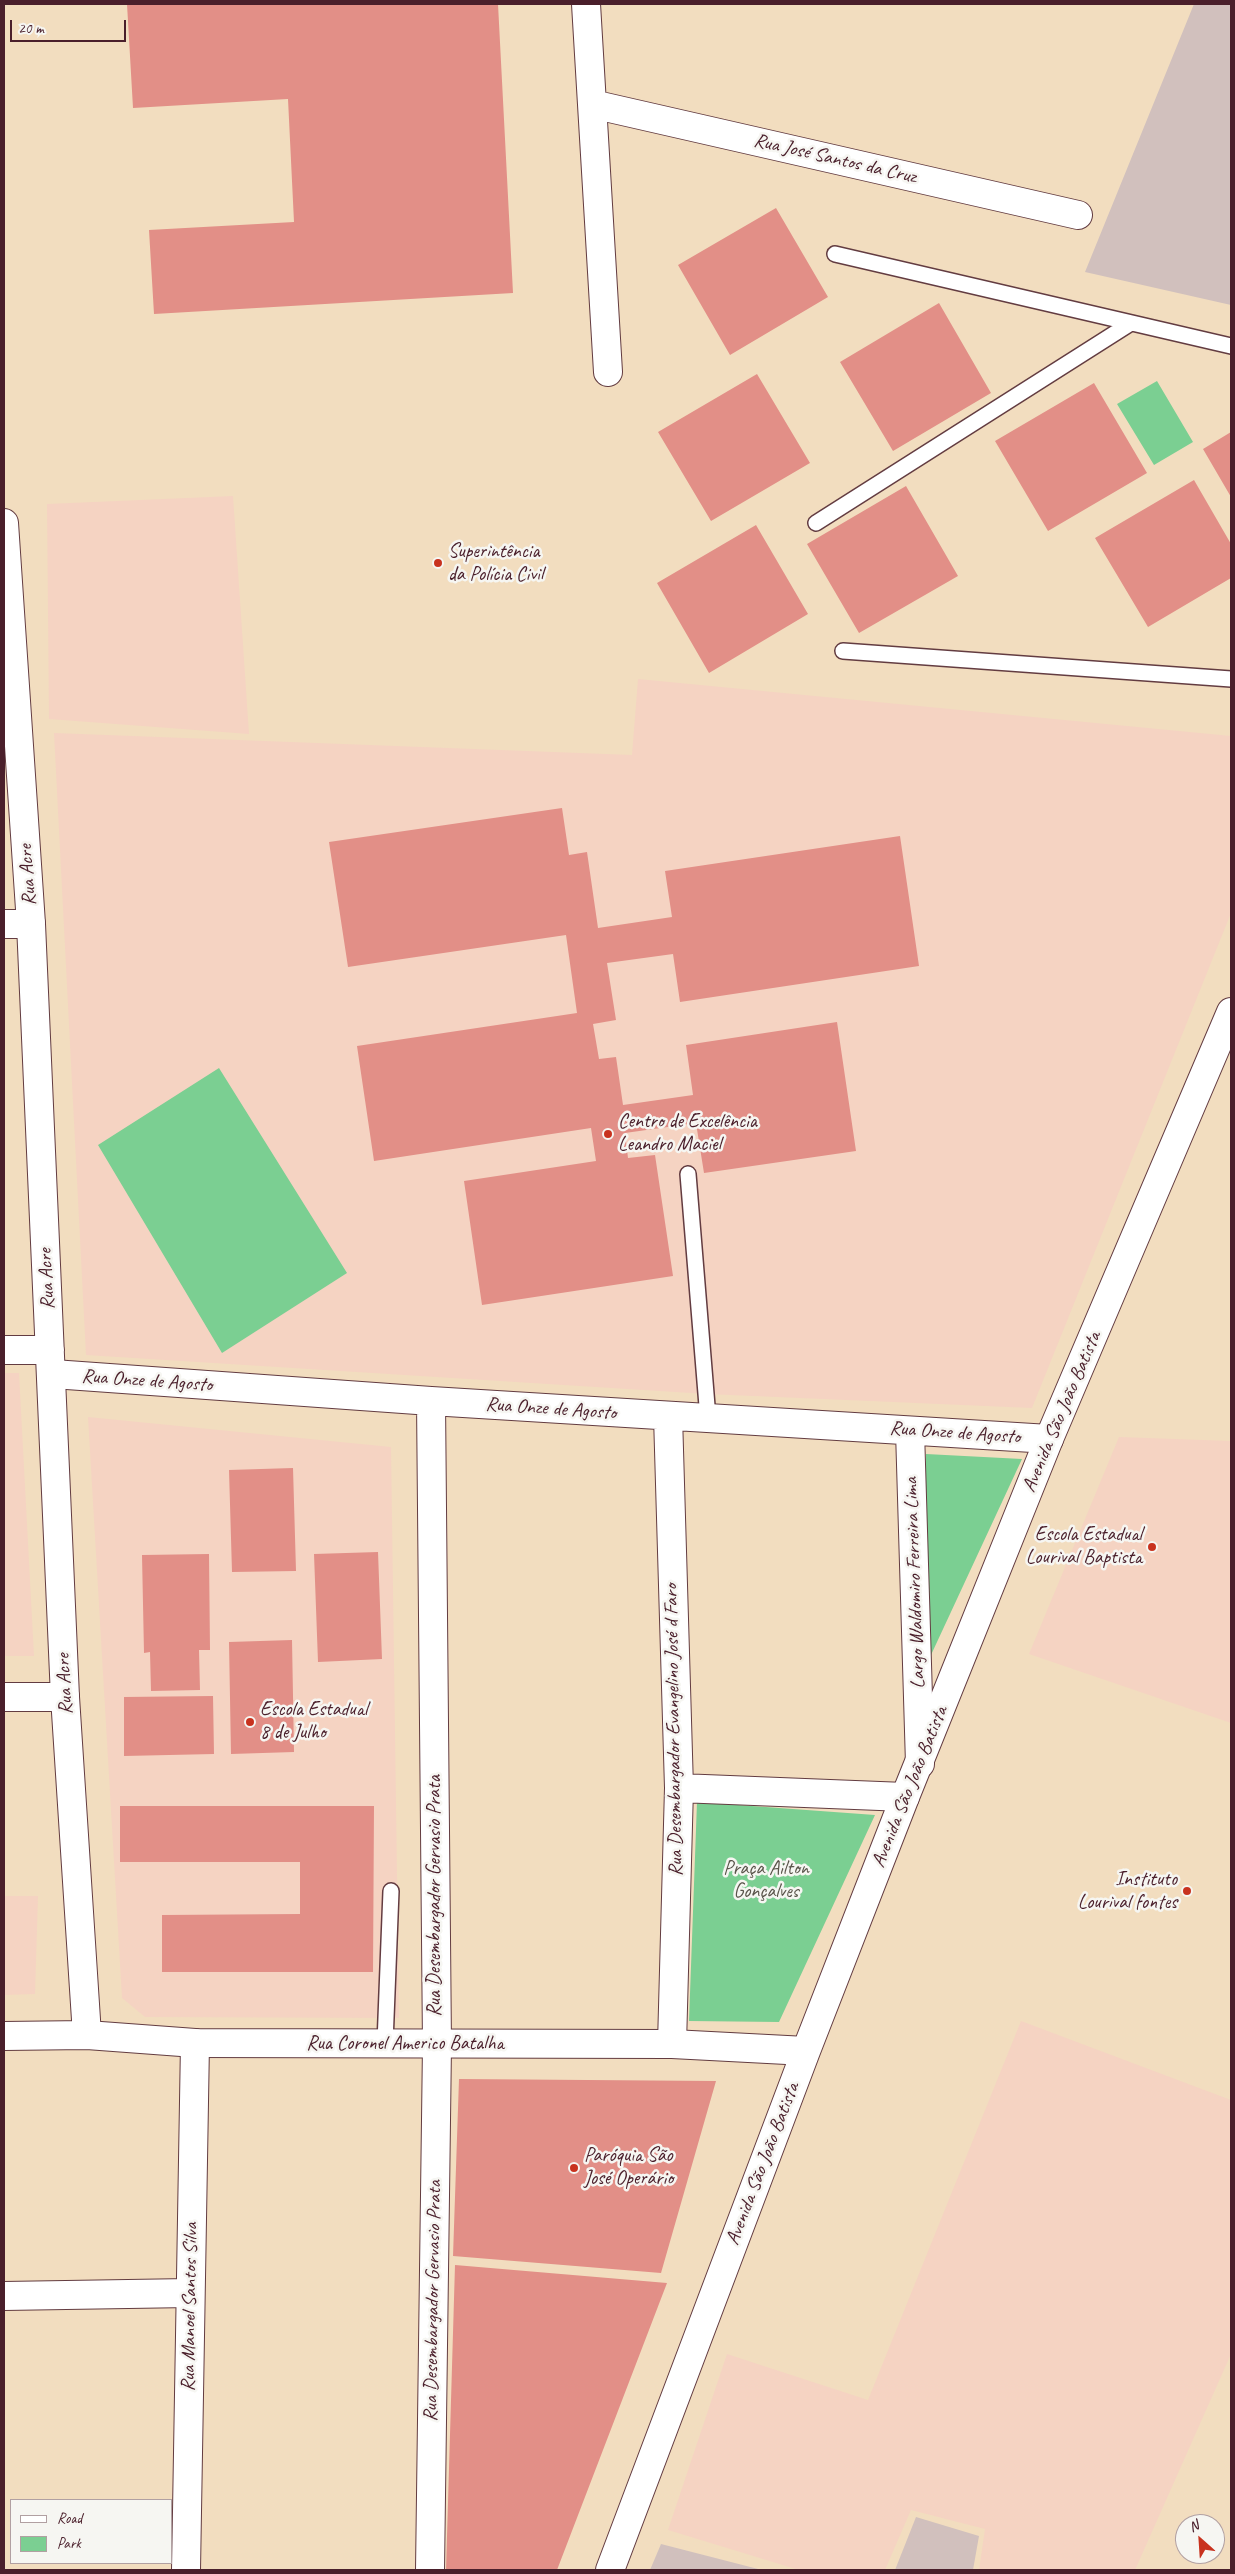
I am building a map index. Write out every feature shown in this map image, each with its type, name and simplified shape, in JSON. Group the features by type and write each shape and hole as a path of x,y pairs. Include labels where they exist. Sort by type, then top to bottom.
{"street":[{"path":"586,4 608,372"},
{"name":"Rua José Santos da Cruz","path":"592,104 1078,215"},
{"name":"Rua Acre","path":"4,523 32,924 65,1697 87,2035"},
{"path":"4,924 32,924"},
{"name":"Avenida São João Batista","path":"610,2570 806,2050 1049,1439 1231,1012"},
{"name":"Rua Onze de Agosto","path":"4,1350 51,1362 431,1402 1049,1439"},
{"name":"Rua Desembargador Gervasio Prata","path":"430,2570 436,2045 431,1402"},
{"name":"Rua Desembargador Evangelino José d Faro","path":"668,1416 679,1788 672,2044"},
{"name":"Largo Waldomiro Ferreira Lima","path":"910,1431 920,1765"},
{"path":"4,1696 65,1697"},
{"path":"679,1788 906,1798"},
{"name":"Rua Coronel Americo Batalha","path":"4,2036 87,2035 195,2043 672,2044 806,2050"},
{"name":"Rua Manoel Santos Silva","path":"186,2570 195,2043"},
{"path":"4,2296 190,2293"}],"lane":[{"path":"835,254 1231,346"},
{"path":"816,522 1132,323"},
{"path":"843,651 1231,679"},
{"path":"688,1174 708,1418"},
{"path":"386,2043 391,1891"}],"shaded area":[{"path":"1194,4 1231,4 1231,305 1085,272"},
{"path":"233,496 249,734 49,719 47,504"},
{"name":"Centro de Excelência Leandro Maciel","path":"638,679 1231,736 1231,913 1032,1408 707,1394 86,1355 54,733 632,755"},
{"path":"4,1373 19,1373 34,1656 4,1656"},
{"name":"Escola Estadual 8 de Julho","path":"88,1417 391,1447 399,2018 145,2017 122,1998"},
{"name":"Escola Estadual Lourival Baptista","path":"1119,1437 1231,1441 1231,1723 1029,1654"},
{"path":"4,1896 38,1896 35,1994 4,1995"},
{"path":"1021,2021 1231,2100 1231,2354 1135,2570 979,2570 985,2529 911,2510 885,2570 799,2570 668,2530 727,2354 868,2400"},
{"path":"916,2517 979,2536 973,2570 895,2570"},
{"path":"661,2544 762,2570 650,2570"}],"green space":[{"path":"1157,381 1193,442 1154,465 1117,404"},
{"path":"219,1068 347,1273 222,1353 98,1145"},
{"path":"926,1454 1022,1459 924,1670"},
{"name":"Praça Ailton Gonçalves","path":"697,1802 875,1815 779,2022 689,2021"}],"building":[{"path":"127,4 498,4 513,293 154,314 149,230 294,222 288,99 133,108"},
{"path":"776,208 828,297 730,355 678,265"},
{"path":"939,303 991,393 893,451 840,362"},
{"path":"757,374 810,463 711,521 658,432"},
{"path":"1094,383 1147,473 1048,531 995,441"},
{"path":"1231,432 1231,497 1203,449"},
{"path":"1194,480 1231,544 1231,578 1148,627 1095,538"},
{"path":"906,486 958,576 859,633 807,544"},
{"path":"756,525 808,614 709,673 657,583"},
{"path":"562,808 569,855 587,852 598,928 672,917 665,871 900,836 919,966 680,1002 673,954 607,963 616,1020 593,1024 599,1059 616,1057 623,1105 693,1095 686,1045 837,1022 856,1151 704,1173 696,1123 625,1133 628,1158 655,1155 673,1276 482,1305 464,1181 596,1161 591,1128 374,1161 357,1046 577,1013 566,935 348,967 329,842"},
{"path":"293,1468 296,1571 232,1572 229,1470"},
{"path":"378,1552 382,1659 318,1662 314,1554"},
{"path":"209,1554 210,1650 199,1650 200,1690 151,1691 150,1652 144,1653 142,1555"},
{"path":"292,1640 294,1752 231,1754 229,1642"},
{"path":"213,1696 214,1754 124,1756 124,1697"},
{"path":"120,1806 374,1806 373,1972 162,1972 162,1915 300,1914 300,1862 120,1862"},
{"name":"Paróquia São José Operário","path":"459,2079 716,2081 661,2273 453,2256"},
{"path":"455,2265 667,2283 557,2570 446,2570"}],"place":[{"name":"Superintência da Polícia Civil","path":"438,563"},
{"name":"Centro de Excelência Leandro Maciel","path":"608,1134"},
{"name":"Escola Estadual Lourival Baptista","path":"1152,1547"},
{"name":"Escola Estadual 8 de Julho","path":"250,1722"},
{"name":"Instituto Lourival fontes","path":"1187,1891"},
{"name":"Paróquia São José Operário","path":"574,2168"}]}
